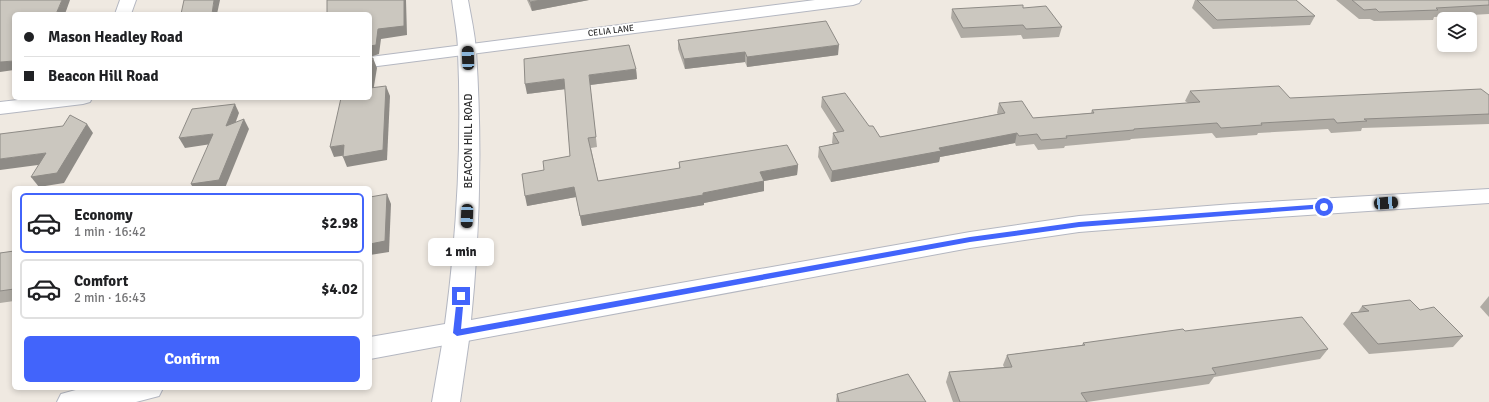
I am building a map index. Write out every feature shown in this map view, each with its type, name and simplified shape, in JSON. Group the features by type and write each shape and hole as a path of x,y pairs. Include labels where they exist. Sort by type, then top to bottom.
{"street":[{"path":"124,12 128,0"},
{"name":"BEACON HILL ROAD","path":"446,402 457,333 465,261 469,155 468,50 460,0"},
{"name":"CELIA LANE","path":"372,62 822,2 853,0"},
{"path":"0,108 61,100"},
{"path":"372,348 970,240 1079,224 1233,212 1489,196"},
{"path":"71,402 138,390"}],"building":[{"path":"0,0 62,0 57,12 12,12 12,61 0,62"},
{"path":"184,0 214,0 212,12 181,12"},
{"path":"327,0 404,0 404,26 378,29 376,45 372,46 372,12 327,12"},
{"path":"529,0 541,0 530,2"},
{"path":"1197,0 1296,0 1315,16 1217,20"},
{"path":"1352,0 1489,0 1489,5 1436,8 1438,10 1379,12 1376,9 1364,10"},
{"path":"1023,5 1023,8 1046,6 1062,27 1026,29 1023,25 963,28 952,9"},
{"path":"826,21 839,45 747,57 745,52 684,59 678,40"},
{"path":"629,45 636,69 589,75 596,137 588,138 598,181 680,168 679,162 787,145 798,165 760,172 764,181 703,193 703,195 580,216 574,187 525,196 522,174 544,170 543,161 570,156 564,79 525,84 524,59"},
{"path":"386,86 383,150 343,157 344,145 330,147 341,100 372,100 372,88"},
{"path":"1279,86 1290,98 1481,89 1489,95 1489,114 1364,119 1367,121 1337,123 1334,119 1261,123 1262,125 1221,128 1217,123 1134,129 1041,140 1037,134 1019,136 1017,133 939,148 941,151 832,171 819,147 839,143 833,133 844,131 822,97 845,93 869,126 873,126 880,137 1005,113 999,103 1022,101 1033,118 1094,113 1092,110 1200,102 1190,91"},
{"path":"235,104 226,126 244,119 219,180 191,184 213,134 179,138 192,109"},
{"path":"70,115 87,124 57,173 31,177 46,153 0,159 0,134 63,126"},
{"path":"387,194 385,241 372,244 372,197"},
{"path":"12,251 12,289 0,291 0,253"},
{"path":"1410,300 1420,310 1434,307 1463,336 1378,344 1351,313 1369,311 1362,306"},
{"path":"1302,317 1328,349 1212,368 1216,374 1081,393 1087,402 960,402 949,372 1012,367 1007,355 1085,345 1083,343 1183,329 1185,331"},
{"path":"908,374 926,402 839,402 837,394"}],"route":[{"path":"461,296 457,333 646,297 970,240 1079,224 1233,212 1324,207"}]}
